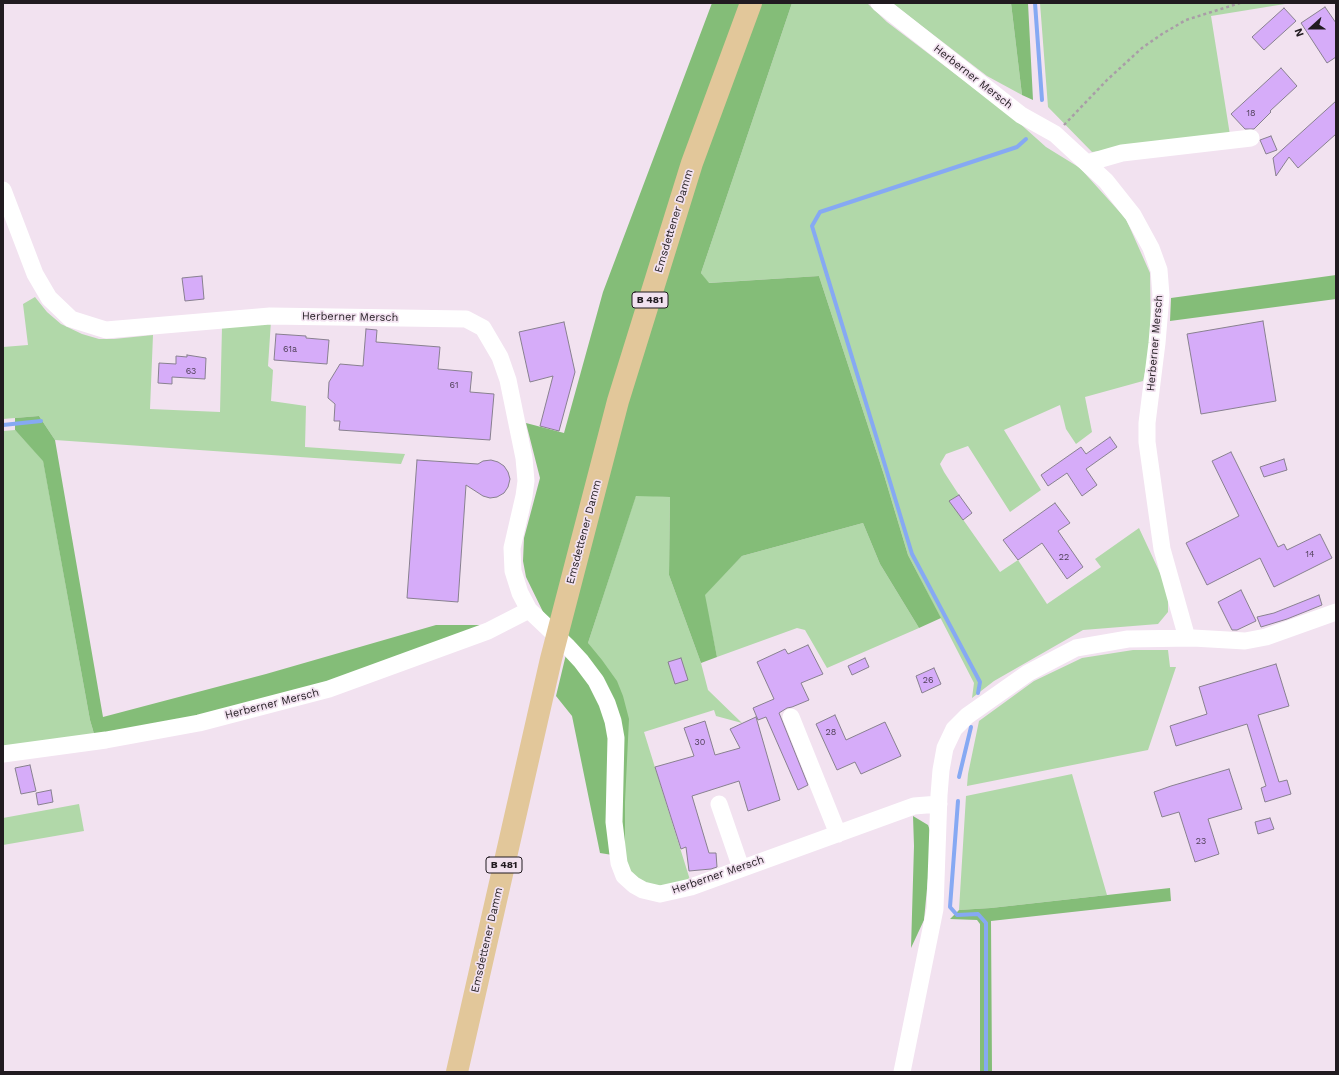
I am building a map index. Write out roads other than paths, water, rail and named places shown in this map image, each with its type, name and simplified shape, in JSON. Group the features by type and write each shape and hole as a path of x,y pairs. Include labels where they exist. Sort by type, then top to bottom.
{"main road":[{"name":"Emsdettener Damm","path":"457,1072 551,659 621,394 692,163 751,3"}],"street":[{"name":"Herberner Mersch","path":"879,3 1021,115 1055,134 1106,181 1133,215 1151,248 1159,270 1161,295 1157,343 1147,423 1147,442 1162,549 1187,638"},
{"path":"1087,163 1122,153 1251,138"},
{"name":"Herberner Mersch","path":"3,190 6,211 35,274 49,298 71,319 106,330 270,316 466,319 483,328 500,356 508,380 524,458 526,481 512,548 513,571 520,593 529,610 581,661 596,681 607,703 613,721 616,738 614,822 618,863 624,876 634,885 643,890 660,894 691,887 914,806 939,804"},
{"name":"Herberner Mersch","path":"3,754 106,740 199,723 329,689 488,631 529,610"},
{"path":"902,1072 935,909 941,770 945,748 954,729 968,716 1028,673 1076,648 1128,639 1187,638 1245,641 1266,637 1336,612"},
{"path":"791,717 838,834"},
{"path":"719,804 741,868"}],"waterway":[{"path":"1035,3 1042,100"},
{"path":"978,693 980,682 912,554 812,226 820,212 1017,147 1026,139"},
{"path":"3,425 41,421"},
{"path":"959,777 971,727"},
{"path":"958,801 950,907 957,915 978,914 986,923 986,1072"}]}
